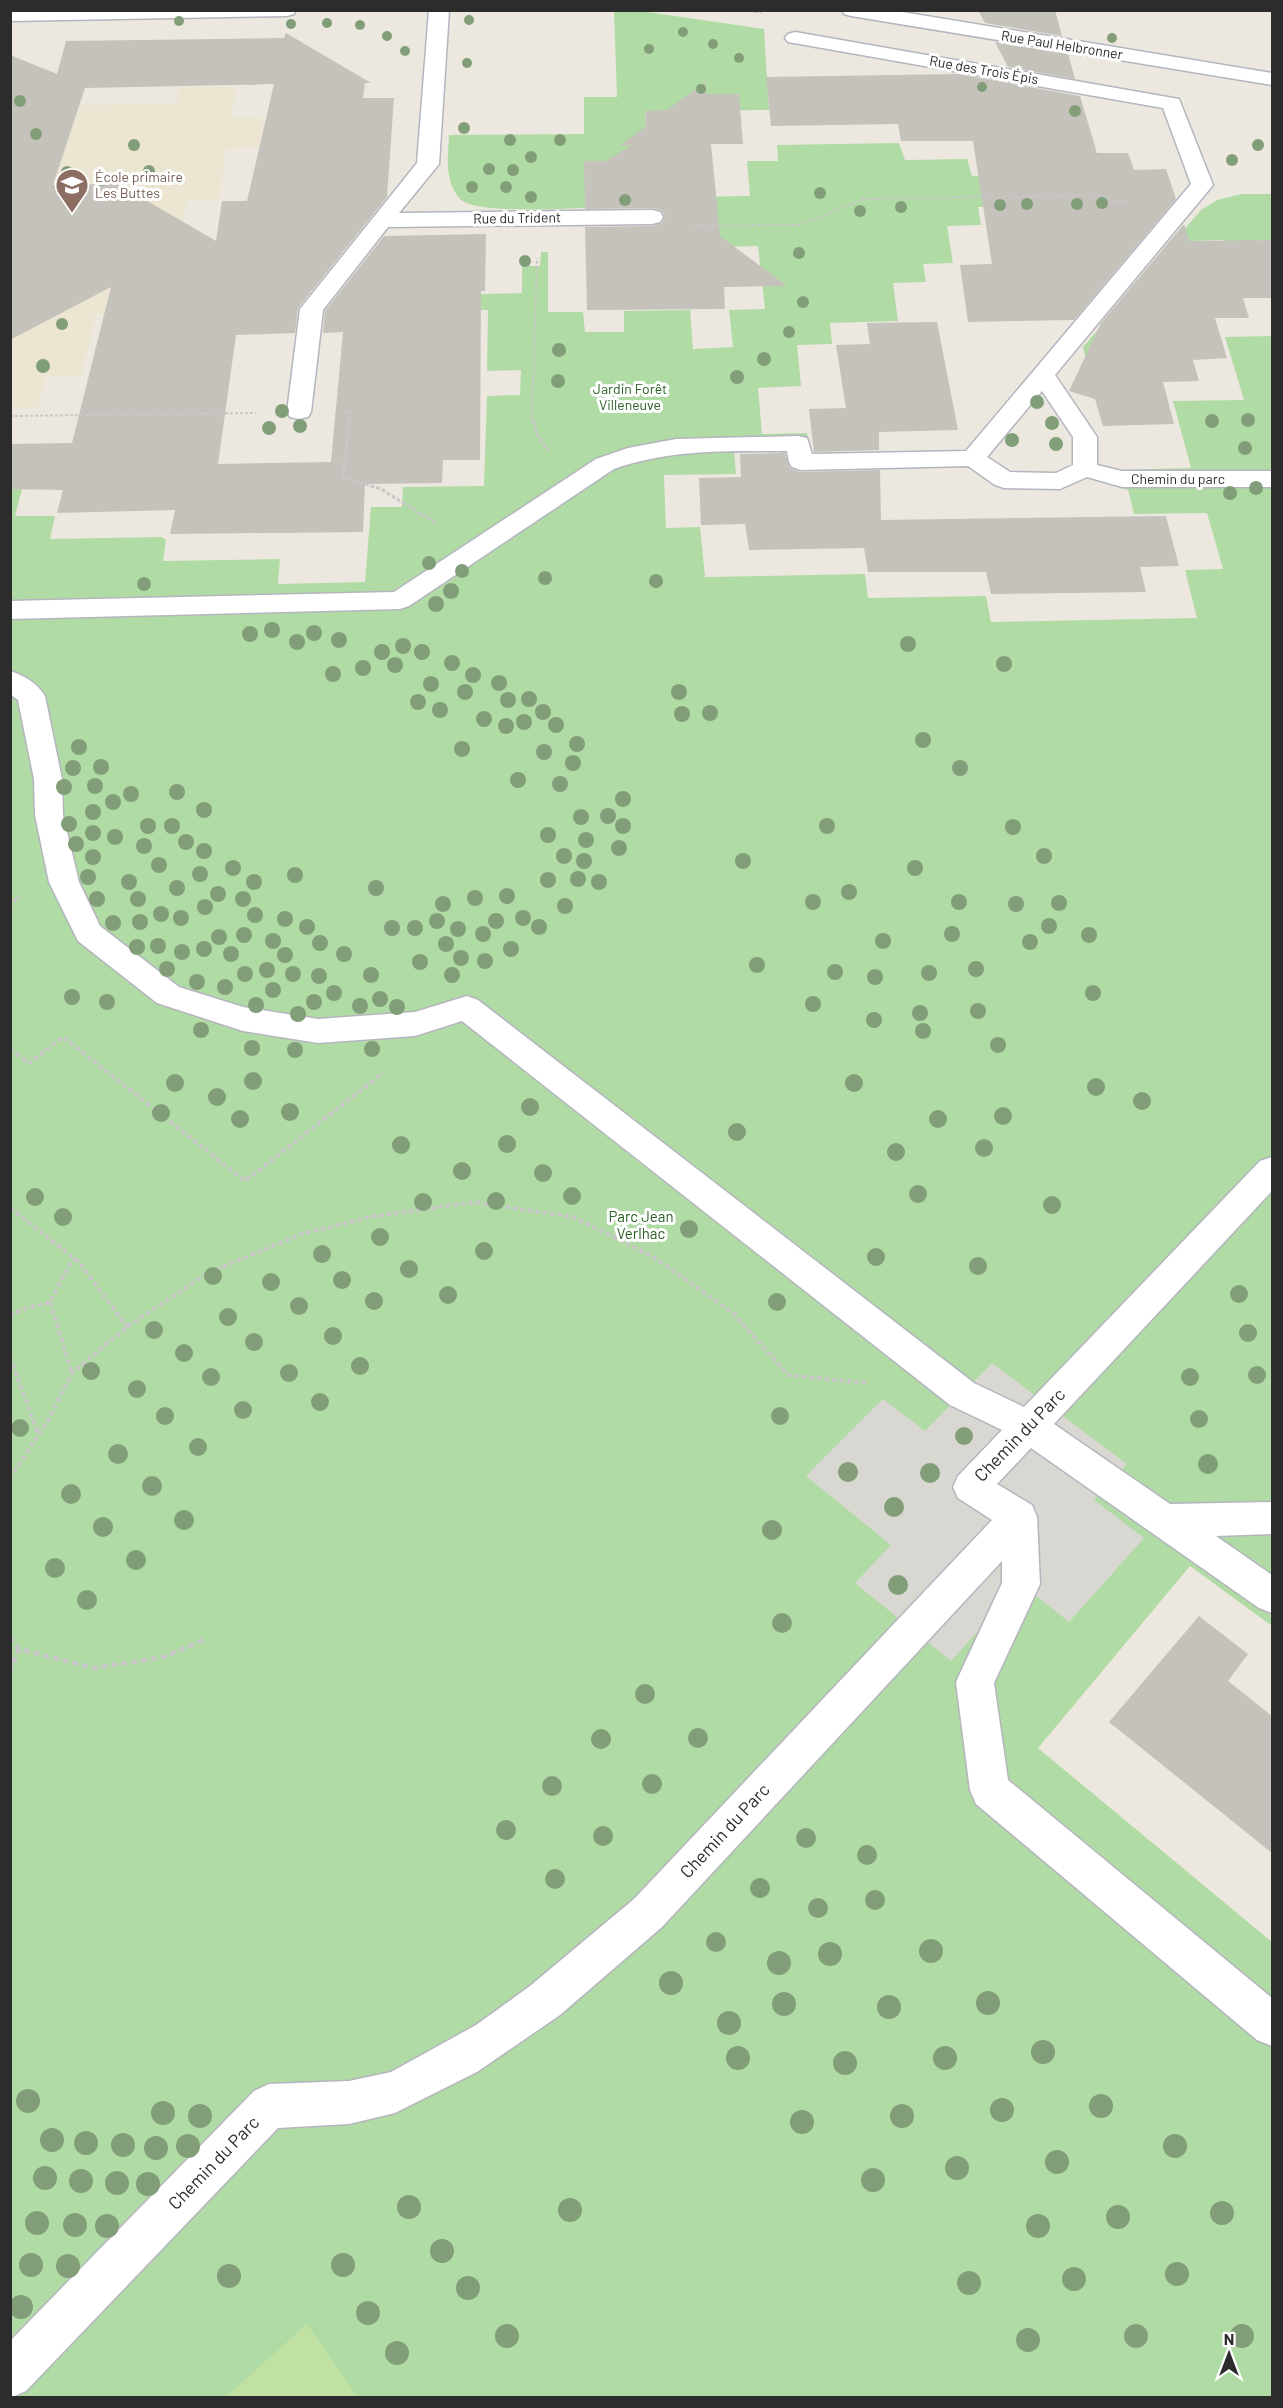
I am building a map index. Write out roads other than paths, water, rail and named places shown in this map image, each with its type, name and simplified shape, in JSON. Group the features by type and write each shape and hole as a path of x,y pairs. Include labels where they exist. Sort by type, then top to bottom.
{"street":[{"path":"10,15 287,10"},
{"path":"300,412 312,309 428,164 439,10"},
{"name":"Rue Paul Helbronner","path":"851,10 1179,84 1272,79"},
{"name":"Rue des Trois Épis","path":"795,38 1179,84"},
{"path":"974,458 1202,186 1179,84"},
{"name":"Rue du Trident","path":"382,220 651,216"},
{"path":"10,610 400,600 605,464 626,455 653,448 683,444 798,442 801,462 974,458 1004,480 1059,482 1085,469 1085,436 1043,375"},
{"name":"Chemin du parc","path":"1085,469 1122,479 1272,479"},
{"path":"10,680 31,696 48,779 49,815 64,882 89,933 168,995 243,1019 318,1031 415,1024 467,1008 962,1394 1028,1426 1272,1596"},
{"name":"Chemin du Parc","path":"10,2375 269,2106 327,2106 395,2092 461,2059 520,2021 581,1972 648,1913 1019,1517 971,1487 1272,1170"},
{"path":"1019,1517 1021,1584 975,1682 990,1790 1272,2025"},
{"path":"1163,1521 1272,1518"}],"place":[{"name":"École primaire Les Buttes","path":"72,214"}],"park label":[{"name":"Jardin Forêt Villeneuve","path":"630,397"},
{"name":"Parc Jean Verlhac","path":"641,1226"}]}
